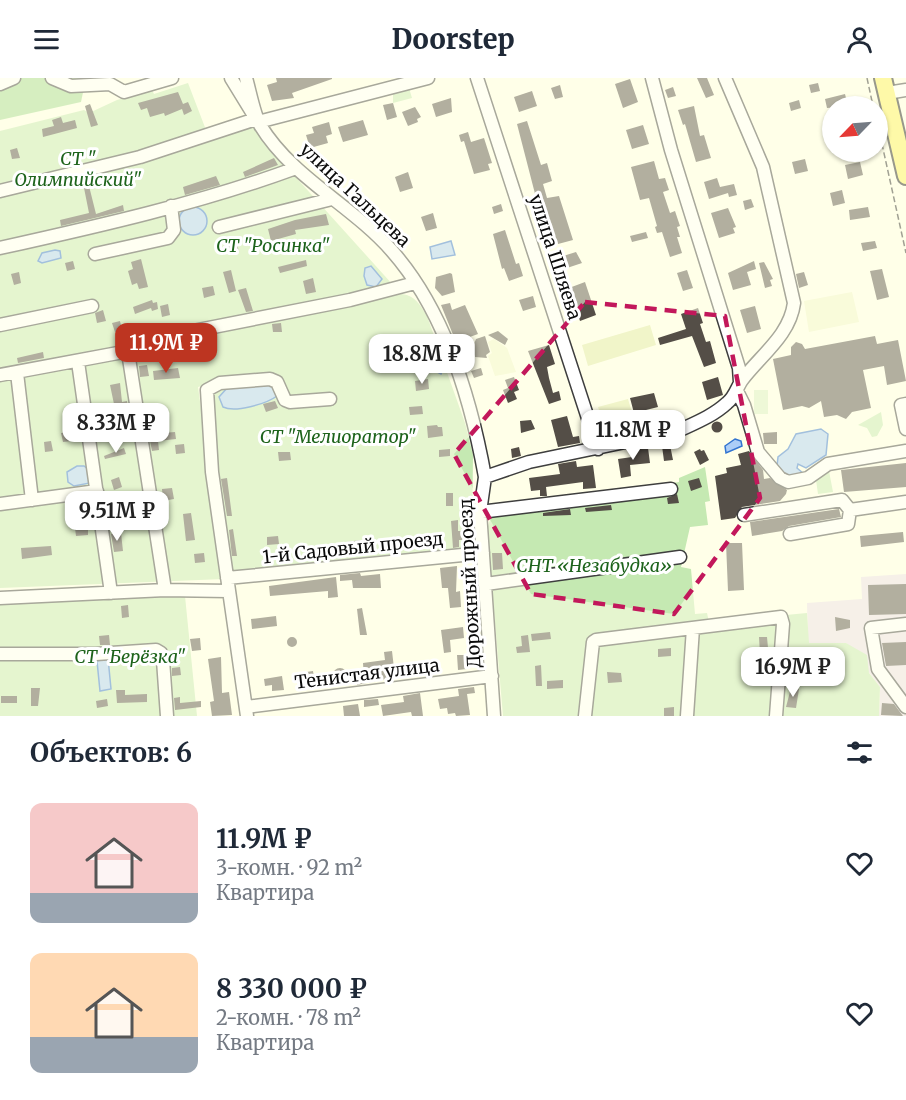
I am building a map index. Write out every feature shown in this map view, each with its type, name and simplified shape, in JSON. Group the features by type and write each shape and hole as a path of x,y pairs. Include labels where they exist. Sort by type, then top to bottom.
{"main road":[{"path":"885,85 906,176"}],"street":[{"path":"0,84 14,78"},
{"path":"52,78 71,86 110,84 124,92 172,78"},
{"path":"231,78 257,120"},
{"name":"улица Гальцева","path":"246,78 257,120 296,168 392,250 416,283 441,331 460,380 477,432 485,477"},
{"path":"0,191 140,157 257,120 428,78"},
{"name":"улица Шляева","path":"477,78 598,449"},
{"path":"652,78 671,150 739,368 739,387 758,452 771,469 788,482 808,478 828,464 906,451"},
{"name":"Дорожный проезд","path":"494,716 480,512 485,477 529,462 678,431 718,410 785,329 792,316 794,303 763,167 725,78"},
{"path":"885,85 906,90"},
{"path":"0,248 171,206 296,168"},
{"path":"219,227 332,199"},
{"path":"95,254 168,238 174,230 171,206"},
{"path":"0,375 78,362 127,348 350,300 416,283"},
{"path":"0,326 92,306"},
{"path":"127,348 187,339"},
{"path":"127,348 165,590"},
{"path":"78,362 111,593"},
{"path":"17,372 32,500"},
{"path":"247,711 212,472 207,390 220,384 270,379 277,382 285,400 290,402 330,399"},
{"path":"906,404 901,405 906,429"},
{"path":"480,512 671,489"},
{"path":"0,504 97,491"},
{"path":"744,515 842,500 850,510 848,524 790,534"},
{"path":"850,510 906,502"},
{"name":"1-й Садовый проезд","path":"0,598 165,590 483,553"},
{"path":"486,584 680,557"},
{"path":"585,716 593,642 781,617 783,624 776,716"},
{"path":"906,624 872,628 878,669 906,707"},
{"path":"687,716 693,628"},
{"path":"0,654 96,654 156,650 161,653 163,660 167,716"},
{"name":"Тенистая улица","path":"247,711 492,676"}],"path":[{"path":"867,78 871,96"},
{"path":"886,162 906,253"}],"highlighted area":[{"path":"585,302 725,316 760,498 674,614 531,594 454,454"}],"shaded area":[{"path":"906,574 906,716 879,716 880,687 846,643 808,643 807,603 862,599 861,577"}],"green space":[{"path":"0,78 86,78 81,102 0,120"},
{"name":"СТ \" Олимпийский\"","path":"188,83 206,130 255,125 289,166 258,178 0,245 0,131 84,110 89,113 117,100 152,90 154,94"},
{"path":"409,88 412,98 393,103 393,93"},
{"name":"СТ \"Росинка\"","path":"292,173 393,285 124,348 0,373 0,250"},
{"path":"852,292 859,322 809,332 804,301"},
{"name":"СТ \"Мелиоратор\"","path":"402,294 414,299 427,316 465,423 473,455 472,548 231,573 205,385 198,387 224,579 0,588 0,381 77,368 81,363 192,342 191,335"},
{"path":"650,325 656,345 588,366 582,345"},
{"path":"494,339 507,348 516,372 495,376 488,356 492,353 488,342"},
{"path":"754,390 768,390 768,414 754,414"},
{"path":"628,399 633,416 658,410 662,427 608,438 598,407"},
{"path":"881,412 883,425 877,436 872,437 867,428 858,425"},
{"name":"СНТ «Незабудка»","path":"705,467 710,501 705,502 708,525 690,527 681,567 691,569 695,614 707,613 709,622 807,613 809,643 846,643 867,655 869,673 880,687 879,716 503,716 487,529 492,514 679,482 679,478"},
{"path":"829,471 833,492 818,494 815,473"},
{"name":"СТ \"Берёзка\"","path":"185,596 197,716 0,716 0,604"}],"water":[{"path":"193,207 203,211 207,221 203,231 193,235 183,231 179,221 183,211"},
{"path":"451,241 455,255 432,259 430,247"},
{"path":"60,251 61,258 42,263 38,261 42,253"},
{"path":"371,266 382,279 376,287 367,285 364,276 365,268"},
{"path":"433,354 437,355 443,369 441,374 437,372 431,360"},
{"path":"274,384 277,396 250,407 228,409 223,407 219,397 228,387"},
{"path":"821,429 828,434 826,455 806,468 798,464 797,468 804,474 787,477 777,466 778,457 788,449 796,434"},
{"path":"735,439 741,441 742,446 726,453 725,446"},
{"path":"77,466 84,466 89,470 90,483 74,486 68,482 67,472"},
{"path":"108,658 111,689 100,691 97,661"}],"building":[{"path":"276,78 332,79 292,93 294,98 272,101 267,85 277,82"},
{"path":"697,78 707,78 714,95 706,98"},
{"path":"630,79 638,102 623,108 615,84"},
{"path":"818,83 820,91 811,93 809,85"},
{"path":"560,85 563,97 555,99 551,88"},
{"path":"673,87 676,96 668,98 665,90"},
{"path":"532,91 537,106 519,112 514,97"},
{"path":"178,92 183,104 188,102 192,111 184,115 182,109 165,116 164,113 150,117 147,108 141,110 138,103"},
{"path":"451,98 452,112 436,117 432,104"},
{"path":"799,100 801,108 791,111 789,103"},
{"path":"393,103 397,117 387,120 383,105"},
{"path":"90,104 98,125 91,127 85,106"},
{"path":"694,106 700,136 704,135 711,158 696,162 685,124 683,125 678,110"},
{"path":"415,107 421,117 417,119 418,122 408,126 402,112"},
{"path":"61,117 63,123 75,120 77,128 43,137 42,129 54,126 52,120"},
{"path":"363,120 368,135 343,142 338,127"},
{"path":"527,121 541,165 547,163 552,181 543,184 547,198 559,196 573,240 558,244 547,215 541,217 517,124"},
{"path":"329,122 332,134 326,136 328,143 310,148 306,135 314,133 312,127"},
{"path":"643,125 649,144 632,149 626,130"},
{"path":"468,132 471,142 484,138 492,163 488,164 490,170 474,174 464,141 461,142 459,135"},
{"path":"17,148 20,158 12,159 10,150"},
{"path":"274,158 278,165 245,177 243,172"},
{"path":"805,159 808,171 795,174 792,162"},
{"path":"654,161 659,179 665,178 669,190 663,192 670,213 675,211 680,226 677,227 680,237 677,237 682,253 670,257 662,232 657,233 649,198 640,200 631,167"},
{"path":"860,162 863,175 848,179 845,165"},
{"path":"408,172 413,188 400,192 395,177"},
{"path":"216,176 220,185 185,195 183,187"},
{"path":"717,178 720,187 734,184 737,195 729,197 728,193 709,199 704,182"},
{"path":"88,182 96,214 123,205 124,211 61,226 60,220 89,213 83,183"},
{"path":"842,190 845,203 833,206 830,193"},
{"path":"751,199 754,207 745,210 743,201"},
{"path":"501,204 503,211 494,214 492,207"},
{"path":"868,207 870,217 850,220 849,210"},
{"path":"728,208 736,227 733,228 735,233 719,238 711,213"},
{"path":"433,213 437,228 426,231 421,217"},
{"path":"326,214 329,225 295,230 296,234 271,241 268,229 295,220"},
{"path":"505,230 516,264 519,263 523,276 509,281 504,268 502,269 493,234"},
{"path":"646,232 648,238 632,242 630,236"},
{"path":"234,236 239,251 230,254 227,238"},
{"path":"875,241 877,248 863,251 861,243"},
{"path":"576,252 582,263 564,269 560,257"},
{"path":"141,259 148,287 139,289 137,283 132,285 128,271 133,269 131,262"},
{"path":"306,260 307,266 280,273 278,267"},
{"path":"73,261 75,269 67,271 65,263"},
{"path":"754,261 756,269 747,272 751,285 733,290 728,273"},
{"path":"764,262 773,279 770,280 772,286 765,288 759,263"},
{"path":"882,269 889,297 877,300 870,271"},
{"path":"231,270 236,291 229,293 223,272"},
{"path":"687,270 693,288 683,291 677,273"},
{"path":"19,272 21,283 14,285 11,274"},
{"path":"804,272 808,285 799,288 796,274"},
{"path":"450,273 455,292 442,296 435,288 436,277"},
{"path":"313,278 316,292 306,294 303,281"},
{"path":"585,282 596,315 580,321 569,288"},
{"path":"213,286 215,295 204,298 202,288"},
{"path":"246,288 253,311 246,312 238,290"},
{"path":"533,296 536,307 523,311 519,300"},
{"path":"152,300 153,303 157,302 158,309 152,311 151,308 135,314 133,307"},
{"path":"450,303 452,310 465,305 478,334 456,342 441,305"},
{"path":"168,304 170,315 162,317 160,306"},
{"path":"755,306 761,329 747,333 740,310"},
{"path":"698,308 703,323 700,324 706,342 710,341 716,363 704,367 692,336 660,345 658,338 686,329 681,314"},
{"path":"103,310 106,321 97,323 95,313"},
{"path":"120,321 122,330 115,332 112,323"},
{"path":"281,323 282,332 273,332 272,324"},
{"path":"130,327 131,330 135,329 136,334 125,336 124,328"},
{"path":"498,331 508,339 505,345 488,335"},
{"path":"485,336 490,352 486,355 487,358 475,357 472,349 476,339"},
{"path":"875,336 877,344 898,340 906,381 887,385 884,366 863,370 871,408 852,412 846,419 837,415 824,417 821,401 809,408 802,406 783,410 773,359 791,355 791,347 796,342 802,344 805,349"},
{"path":"213,341 214,348 203,350 202,343"},
{"path":"549,345 555,364 547,367 549,378 553,393 559,391 561,400 549,404 528,351"},
{"path":"43,352 44,358 18,363 17,358"},
{"path":"147,365 149,376 140,377 139,366"},
{"path":"178,368 180,378 154,380 153,371"},
{"path":"481,368 483,375 474,378 471,371"},
{"path":"514,377 519,390 514,392 517,399 508,403 503,390 508,388 505,380"},
{"path":"718,377 723,395 707,400 702,382"},
{"path":"428,379 429,389 416,391 415,381"},
{"path":"120,383 122,402 127,401 128,409 112,412 112,415 95,415 94,407 114,404 110,385"},
{"path":"654,393 658,407 634,413 630,398"},
{"path":"275,401 278,408 266,412 263,404"},
{"path":"422,406 423,414 410,415 409,407"},
{"path":"567,416 573,437 579,436 580,443 558,447 551,420"},
{"path":"531,420 535,429 521,433 520,421"},
{"path":"717,421 723,427 717,433 711,427"},
{"path":"427,426 442,427 443,436 428,438"},
{"path":"162,431 163,433 175,432 176,439 158,441 159,450 152,451 149,436"},
{"path":"70,432 71,441 63,442 61,433"},
{"path":"777,432 777,444 764,444 763,433"},
{"path":"51,441 53,451 45,452 44,442"},
{"path":"184,444 185,453 176,454 175,445"},
{"path":"670,445 673,460 664,461 662,446"},
{"path":"519,447 521,456 512,458 511,449"},
{"path":"124,448 126,454 105,459 104,456"},
{"path":"648,448 650,463 630,465 631,476 621,478 618,459 632,457 631,450"},
{"path":"450,449 450,456 439,457 439,450"},
{"path":"704,450 709,460 700,465 694,452"},
{"path":"749,451 763,470 764,479 770,478 787,490 786,494 780,501 742,507 735,518 721,520 715,476 727,473 726,468 741,465 738,454"},
{"path":"278,452 290,452 291,460 279,461"},
{"path":"576,461 577,467 593,465 596,488 583,489 583,482 546,487 547,496 540,496 540,490 531,491 529,478 560,474 558,464"},
{"path":"906,463 906,487 844,492 841,470"},
{"path":"119,477 122,487 114,490 111,480"},
{"path":"227,478 232,516 227,516 221,479"},
{"path":"699,478 702,487 691,491 688,481"},
{"path":"172,488 174,499 163,501 162,489"},
{"path":"446,493 453,493 453,506 446,506"},
{"path":"677,494 679,503 668,504 667,498"},
{"path":"115,495 116,503 107,504 106,496"},
{"path":"611,505 612,510 586,512 585,508"},
{"path":"570,509 571,515 543,516 543,513"},
{"path":"839,509 841,517 789,526 782,531 752,536 750,522"},
{"path":"191,513 195,540 186,541 183,514"},
{"path":"142,519 143,530 124,529 123,522"},
{"path":"458,520 458,531 462,531 463,540 459,540 459,547 453,548 451,521"},
{"path":"75,528 88,528 88,535 76,536"},
{"path":"233,529 237,556 232,556 229,530"},
{"path":"903,532 904,542 861,547 860,536"},
{"path":"121,533 123,551 114,552 111,534"},
{"path":"278,536 279,544 267,545 267,537"},
{"path":"361,540 362,554 347,555 346,542"},
{"path":"726,543 742,543 744,590 728,591"},
{"path":"51,546 52,555 22,559 21,548"},
{"path":"204,553 205,562 195,563 194,554"},
{"path":"492,553 502,553 503,569 493,570"},
{"path":"457,566 456,592 460,591 461,607 450,608 448,588 442,588 440,568"},
{"path":"360,573 361,576 380,574 381,588 353,588 352,580 340,581 340,575"},
{"path":"336,577 338,597 328,598 328,591 270,596 269,586"},
{"path":"906,584 906,614 869,615 868,585"},
{"path":"128,605 129,617 122,618 121,606"},
{"path":"362,608 367,635 360,635 357,609"},
{"path":"276,616 277,626 252,629 251,619"},
{"path":"835,617 850,620 850,628 836,631"},
{"path":"463,627 464,638 450,640 451,652 444,653 441,630"},
{"path":"550,632 551,639 532,641 531,634"},
{"path":"109,635 110,645 100,645 99,636"},
{"path":"528,635 530,652 517,653 516,647 522,646 521,636"},
{"path":"292,637 296,638 296,646 292,647 288,646 287,642 288,638"},
{"path":"759,637 767,637 768,648 773,648 771,675 765,675 764,654 760,654"},
{"path":"200,638 201,650 192,651 190,639"},
{"path":"906,642 906,665 886,666 882,643"},
{"path":"671,648 671,656 658,657 658,649"},
{"path":"392,651 395,677 357,685 357,679 364,678 363,663 385,660 384,652"},
{"path":"457,655 466,655 467,669 458,670"},
{"path":"221,657 222,693 229,692 232,715 212,716 210,702 214,701 208,659"},
{"path":"541,665 542,686 536,686 535,666"},
{"path":"180,667 181,675 172,676 172,668"},
{"path":"340,668 345,670 347,675 345,680 340,682 335,680 333,675 335,670"},
{"path":"313,671 315,685 302,687 300,673"},
{"path":"607,672 621,673 622,682 608,683"},
{"path":"788,672 796,674 794,684 787,683"},
{"path":"282,676 284,690 272,691 272,685 265,686 264,679"},
{"path":"563,680 563,688 547,689 547,681"},
{"path":"474,687 475,693 467,694 470,715 456,716 455,713 448,714 447,708 440,709 438,699 459,696 458,689"},
{"path":"31,688 40,688 38,706 31,706"},
{"path":"791,688 799,689 796,708 786,707"},
{"path":"116,690 125,690 125,695 147,694 147,702 117,703"},
{"path":"420,693 423,716 412,716 411,712 383,716 381,705 404,702 403,696"},
{"path":"1,696 17,696 17,703 1,703"},
{"path":"180,697 180,703 201,701 201,707 175,710 174,698"},
{"path":"107,699 108,706 97,708 96,701"},
{"path":"378,699 379,705 364,707 364,700"},
{"path":"882,703 894,704 903,716 881,715"},
{"path":"358,704 360,716 344,716 343,706"},
{"path":"674,707 674,716 664,716 664,708"}]}
